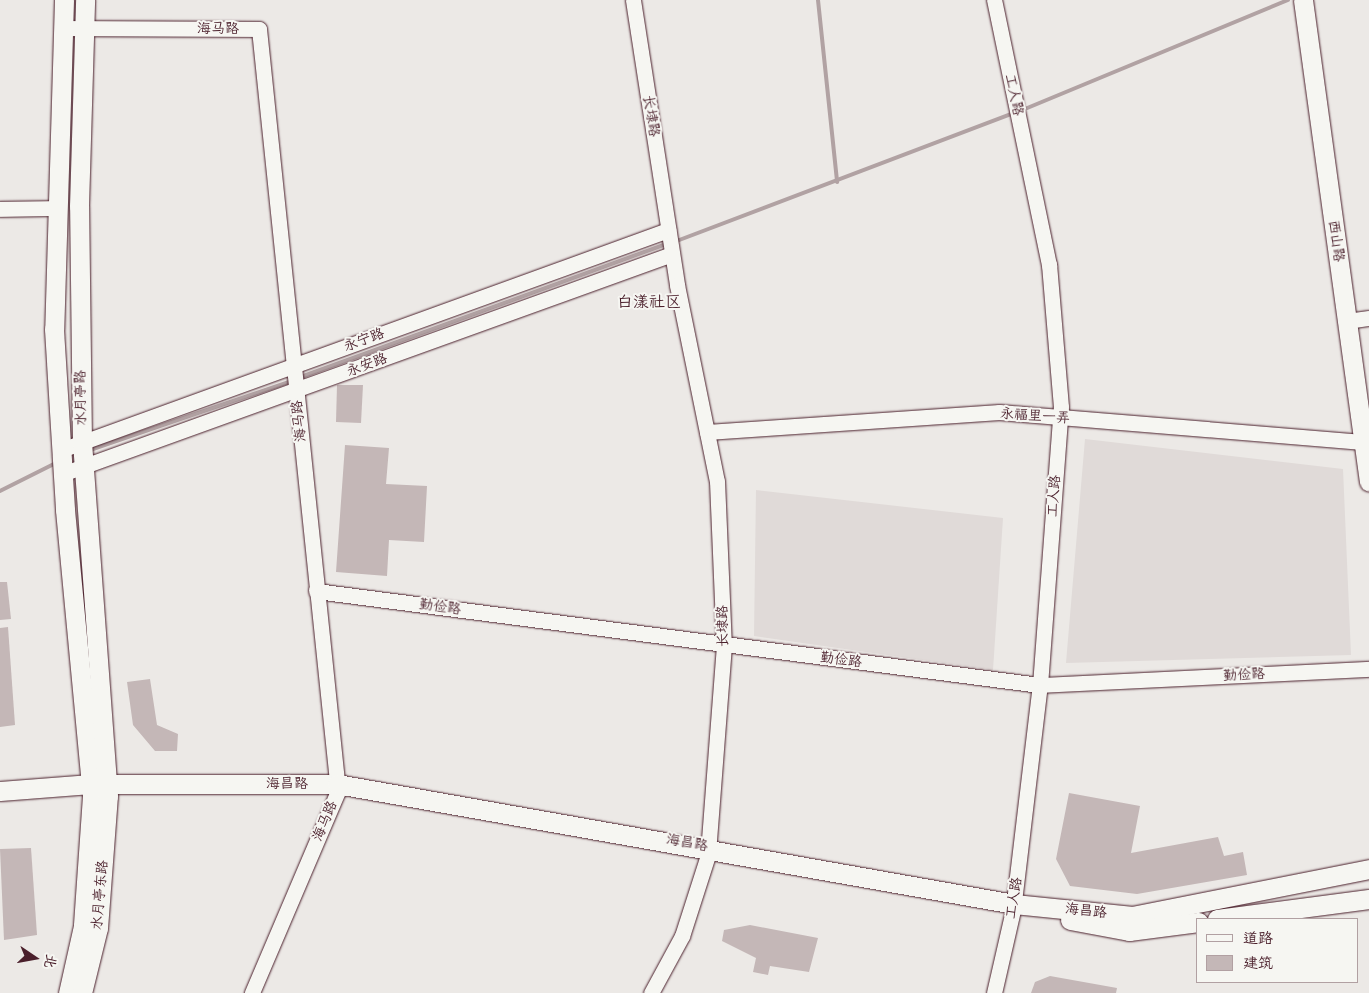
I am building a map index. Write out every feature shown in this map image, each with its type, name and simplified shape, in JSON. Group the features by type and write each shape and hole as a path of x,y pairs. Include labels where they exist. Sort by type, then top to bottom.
{"main road":[{"name":"水月亭路","path":"64,0 54,329 63,476 100,790"},
{"name":"水月亭路","path":"84,0 79,206 82,444 100,790"},
{"name":"西山路","path":"1303,0 1369,482"},
{"name":"海昌路","path":"0,791 337,788 708,851 1014,907 1129,931 1196,922"},
{"name":"海昌路","path":"0,804 100,790"},
{"name":"水月亭东路","path":"68,993 83,926 100,790"},
{"name":"水月亭东路","path":"82,993 98,928 100,790"},
{"name":"海昌路","path":"1014,907 1132,916 1369,869"},
{"path":"1225,918 1369,899"}],"street":[{"name":"长埭路","path":"633,0 668,231 717,482 724,646 708,851 682,936 651,993"},
{"name":"工人路","path":"994,0 1049,265 1060,417 1040,685 1014,907 994,993"},
{"name":"海马路","path":"62,28 259,29 337,788 252,993"},
{"path":"0,209 57,208"},
{"name":"永宁路","path":"61,447 82,444 294,379 668,231"},
{"name":"永安路","path":"63,476 294,379 672,252"},
{"path":"1347,321 1369,318"},
{"name":"永福里一弄","path":"707,432 999,412 1364,442"},
{"name":"勤俭路","path":"316,591 724,646 1040,685 1369,669"}],"shaded area":[{"path":"1085,439 1343,469 1351,655 1066,663"},
{"path":"756,490 1003,518 993,670 754,636"}],"building":[{"path":"337,385 363,385 361,423 336,422"},
{"path":"345,445 389,448 386,484 427,486 424,542 389,540 387,576 336,572"},
{"path":"0,582 7,582 11,619 0,620"},
{"path":"8,627 15,725 0,727 0,628"},
{"path":"150,679 157,725 178,734 177,751 155,751 133,725 127,682"},
{"path":"1069,793 1140,806 1131,853 1218,837 1224,856 1243,852 1247,875 1137,894 1070,886 1056,859"},
{"path":"31,848 37,935 4,940 0,849"},
{"path":"750,925 818,938 809,972 770,966 768,975 753,972 756,958 722,941 724,930"},
{"path":"1050,976 1117,988 1116,993 1031,993 1035,982"}],"waterway":[{"path":"818,0 837,182"},
{"path":"1020,111 1288,0"},
{"path":"674,242 1013,113"},
{"path":"298,378 667,244"},
{"path":"87,451 291,381"},
{"path":"0,491 56,463"}],"district":[{"name":"白漾社区","path":"649,302"}]}
